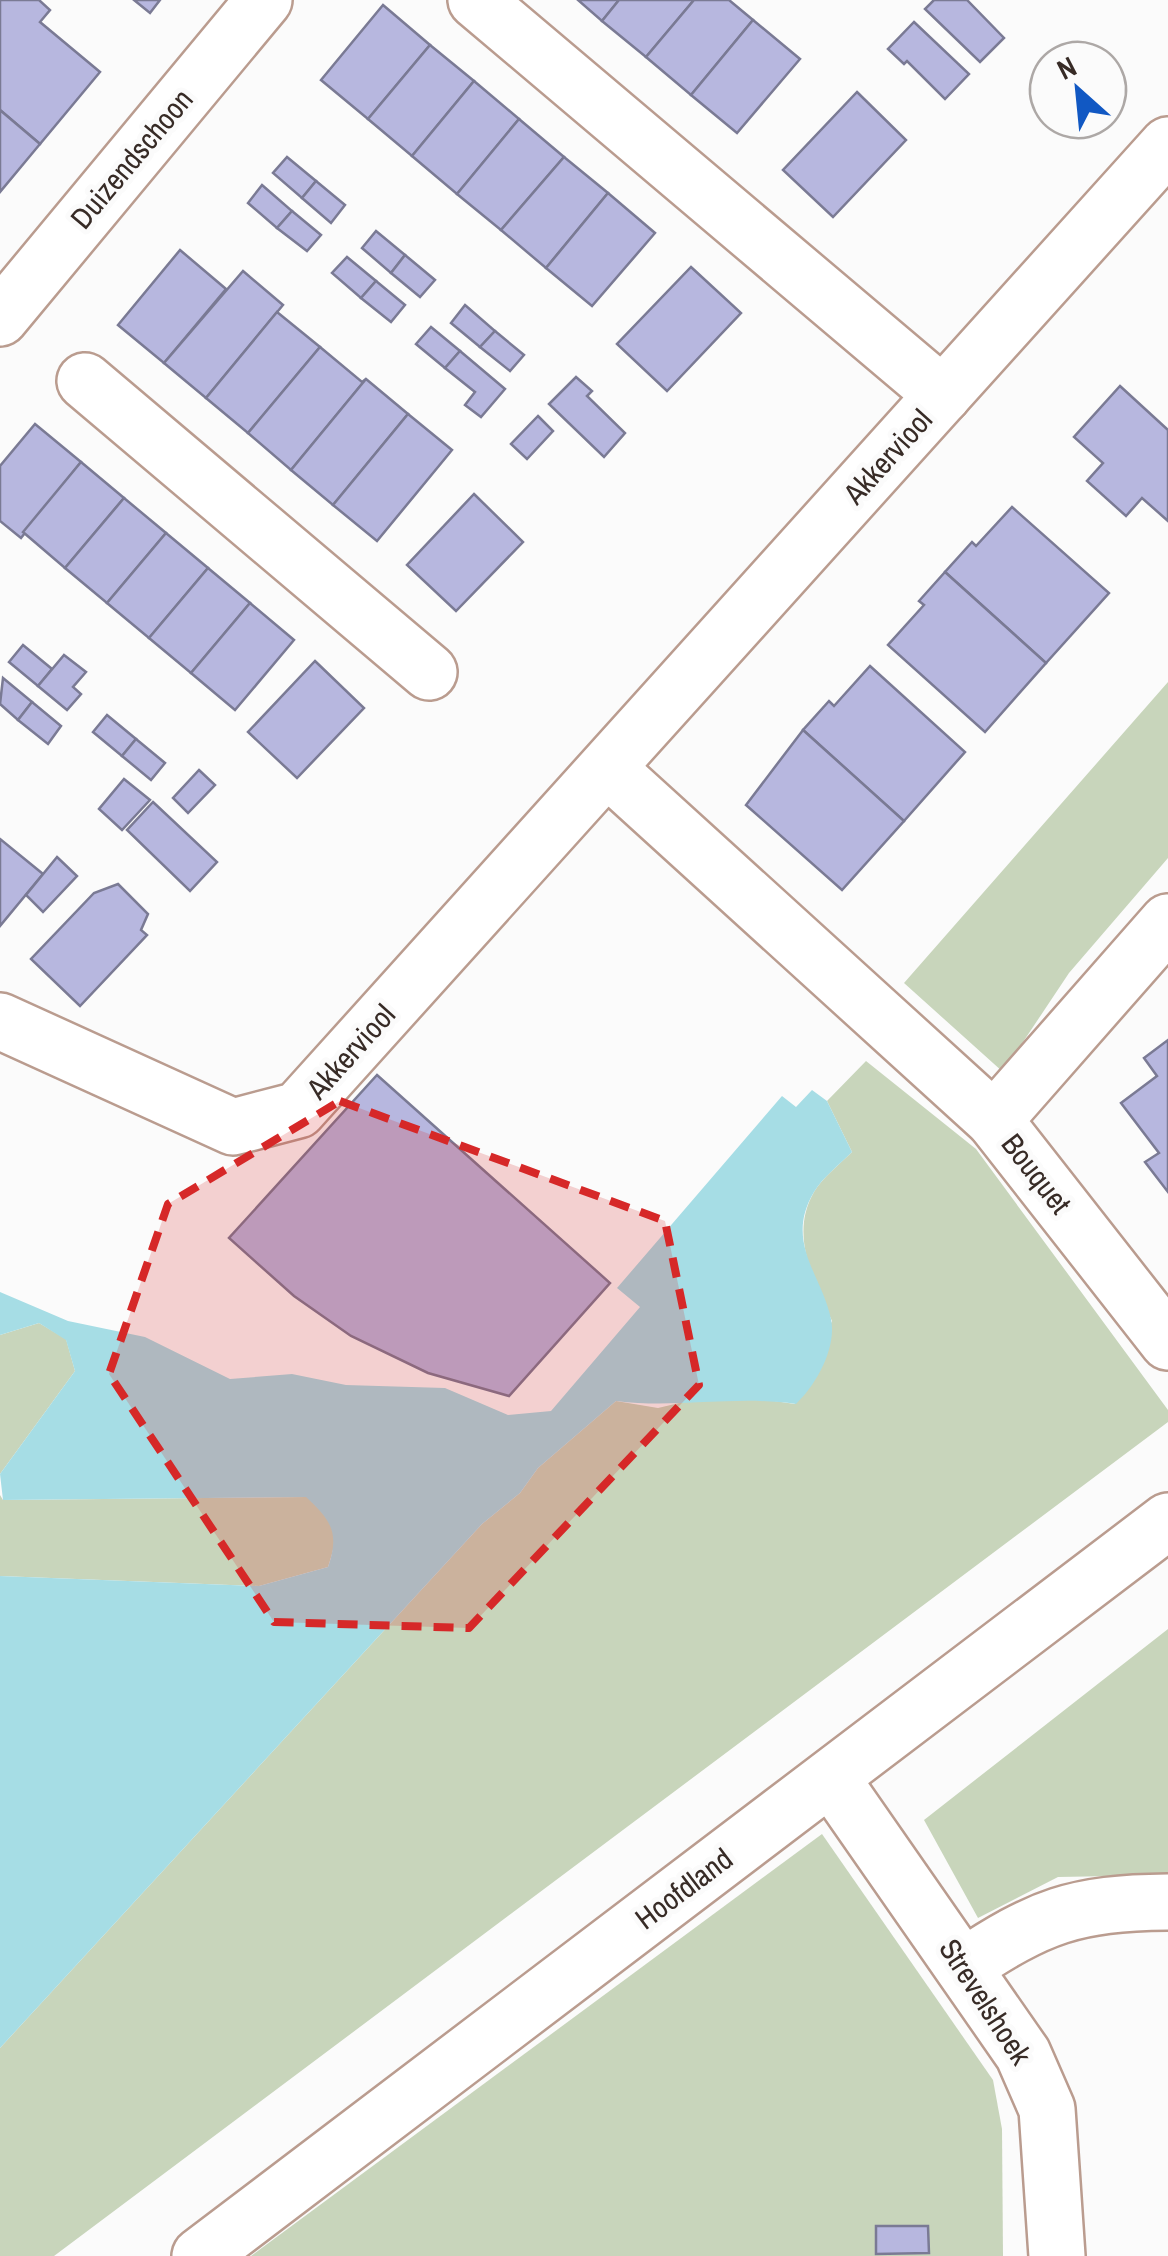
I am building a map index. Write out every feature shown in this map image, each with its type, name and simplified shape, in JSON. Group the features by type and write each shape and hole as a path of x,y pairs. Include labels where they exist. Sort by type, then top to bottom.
{"street":[{"name":"Duizendschoon","path":"0,318 264,0"},
{"path":"476,0 943,395"},
{"name":"Akkerviool","path":"0,1020 233,1127 298,1110 1168,145"},
{"path":"85,380 430,672"},
{"path":"608,769 994,1120"},
{"name":"Bouquet","path":"1168,922 994,1120 1168,1342"},
{"name":"Hoofdland","path":"200,2256 1168,1521"},
{"name":"Strevelshoek","path":"832,1778 1023,2054 1047,2109 1058,2256"},
{"path":"962,1967 1025,1926 1071,1908 1168,1902"}],"highlighted area":[{"path":"340,1101 665,1221 699,1385 469,1628 274,1622 109,1374 168,1204"}],"green space":[{"path":"1168,682 1168,858 1069,973 1003,1072 904,983"},
{"path":"866,1061 976,1149 1168,1410 1168,1422 54,2256 0,2256 0,2048 482,1524 520,1493 538,1468 616,1401 658,1408 696,1399 747,1397 795,1404 832,1321 807,1258 807,1208 822,1182 852,1152 827,1101"},
{"path":"39,1323 66,1339 75,1371 0,1474 0,1335"},
{"path":"0,1495 3,1500 307,1497 329,1521 334,1544 328,1567 259,1586 0,1576"},
{"path":"1168,1629 1168,1875 1058,1877 978,1918 924,1820"},
{"path":"822,1834 993,2080 1002,2129 1003,2256 251,2256"}],"water":[{"path":"812,1090 827,1101 852,1152 818,1186 806,1210 804,1243 832,1330 828,1354 803,1396 796,1404 616,1401 538,1468 520,1493 482,1524 0,2048 0,1576 259,1586 328,1567 333,1536 327,1520 306,1497 3,1500 0,1474 75,1371 66,1340 39,1323 0,1335 0,1292 68,1321 145,1337 230,1379 292,1374 346,1385 445,1388 508,1415 551,1411 640,1307 617,1288 782,1096 796,1107"}],"building":[{"path":"0,0 39,0 50,10 40,22 100,72 40,144 0,110"},
{"path":"134,0 160,0 150,13"},
{"path":"578,0 619,0 602,21"},
{"path":"619,0 694,0 646,57 602,21"},
{"path":"694,0 729,0 753,20 691,95 646,57"},
{"path":"934,0 967,0 1004,38 980,62 925,9"},
{"path":"383,5 430,45 368,119 321,80"},
{"path":"753,20 800,59 737,133 691,95"},
{"path":"914,22 969,74 945,99 907,61 904,64 888,49"},
{"path":"430,45 474,81 412,156 368,119"},
{"path":"474,81 519,119 457,194 412,156"},
{"path":"857,92 906,140 833,217 783,170"},
{"path":"0,110 40,144 0,192"},
{"path":"519,119 564,157 501,230 457,194"},
{"path":"287,157 316,181 302,198 273,173"},
{"path":"564,157 608,193 546,268 501,230"},
{"path":"316,181 345,205 331,223 302,198"},
{"path":"262,185 292,211 277,228 248,203"},
{"path":"608,193 655,233 592,306 546,268"},
{"path":"292,211 321,235 307,251 277,228"},
{"path":"376,231 405,255 391,273 362,248"},
{"path":"180,250 226,289 164,363 118,325"},
{"path":"405,255 435,280 420,297 391,273"},
{"path":"347,257 376,281 361,298 332,273"},
{"path":"691,267 741,313 667,391 617,344"},
{"path":"243,271 283,305 206,398 164,363"},
{"path":"376,281 405,305 391,322 361,298"},
{"path":"465,305 495,331 480,347 451,323"},
{"path":"277,312 320,347 248,433 206,398"},
{"path":"431,327 460,351 445,368 416,344"},
{"path":"495,331 524,355 510,371 480,347"},
{"path":"320,347 362,382 366,379 291,470 248,433"},
{"path":"460,351 505,389 481,417 465,405 475,392 445,368"},
{"path":"576,377 592,391 587,396 625,433 604,457 549,404"},
{"path":"366,379 408,414 333,505 291,470"},
{"path":"1120,386 1168,430 1168,521 1142,498 1126,516 1087,481 1103,463 1074,437"},
{"path":"408,414 452,450 377,541 333,505"},
{"path":"538,416 553,431 527,459 511,444"},
{"path":"35,424 81,462 21,538 0,521 0,466"},
{"path":"81,462 124,498 65,568 23,532"},
{"path":"474,494 523,542 456,611 407,565"},
{"path":"124,498 166,533 107,603 65,568"},
{"path":"1012,507 1109,593 1046,663 945,572"},
{"path":"166,533 208,568 149,638 107,603"},
{"path":"208,568 250,603 191,673 149,638"},
{"path":"945,572 1046,663 985,732 888,645 924,605 919,601"},
{"path":"250,603 294,640 235,710 191,673"},
{"path":"23,645 52,669 38,686 9,662"},
{"path":"64,655 86,672 73,687 81,694 67,710 38,686"},
{"path":"315,661 364,708 297,778 248,732"},
{"path":"870,666 965,752 904,821 803,730 829,701 834,706"},
{"path":"3,678 32,702 18,720 0,704"},
{"path":"32,702 61,726 48,744 18,720"},
{"path":"107,715 136,739 122,756 93,732"},
{"path":"803,730 904,821 842,890 746,805"},
{"path":"136,739 165,763 151,780 122,756"},
{"path":"199,770 215,785 188,813 173,798"},
{"path":"124,779 150,800 122,830 99,809"},
{"path":"153,802 217,862 190,891 127,830"},
{"path":"0,839 43,874 0,926"},
{"path":"57,857 77,876 43,912 26,895"},
{"path":"118,884 148,914 141,930 147,935 80,1006 31,959 94,893"},
{"path":"1168,1040 1168,1192 1145,1162 1159,1153 1121,1103 1157,1076 1144,1058"},
{"path":"377,1075 610,1283 509,1396 428,1373 351,1336 294,1296 229,1238"},
{"path":"876,2226 928,2226 929,2253 876,2254"}]}
